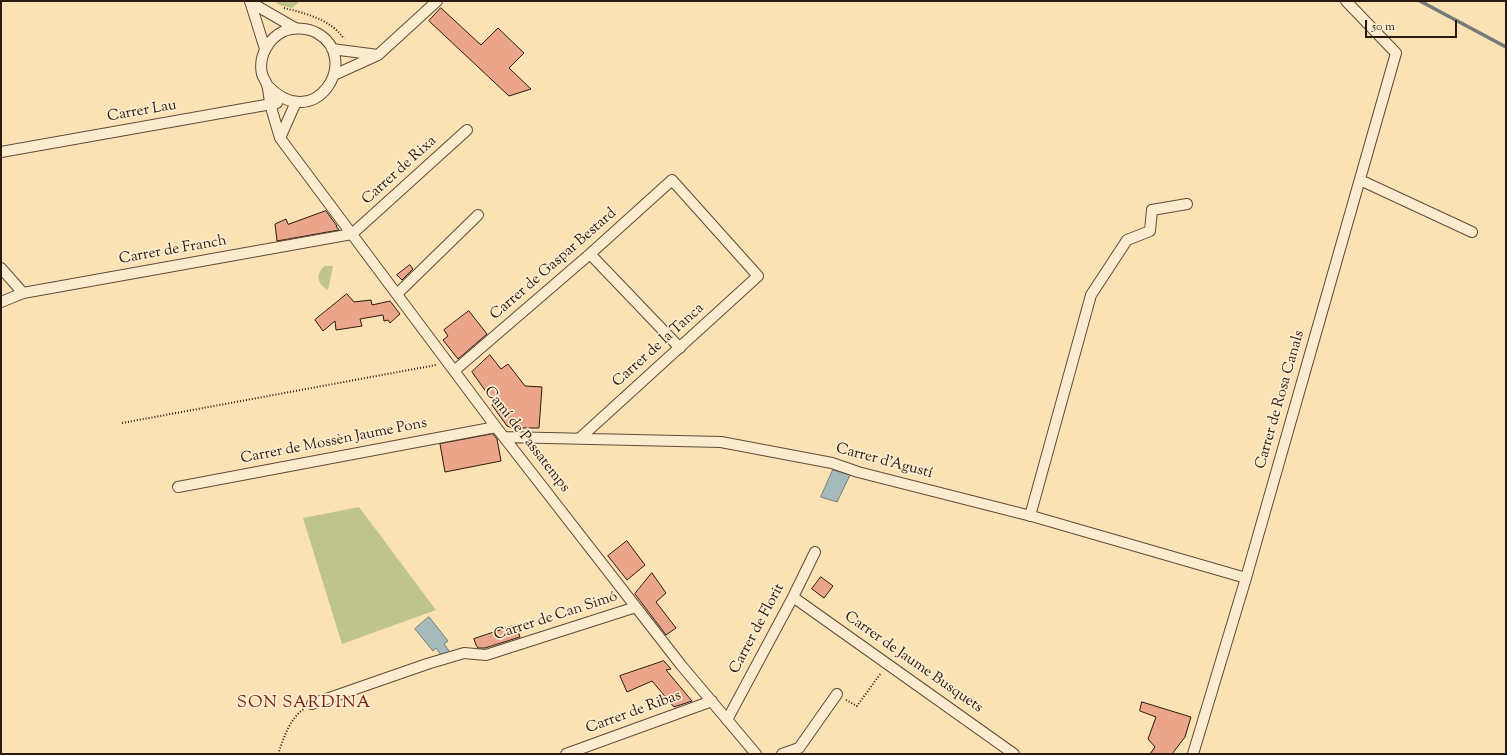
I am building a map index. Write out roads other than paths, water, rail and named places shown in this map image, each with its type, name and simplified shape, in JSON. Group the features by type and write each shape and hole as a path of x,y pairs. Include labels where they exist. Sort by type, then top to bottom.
{"street":[{"path":"334,75 378,55 437,1"},
{"name":"Carrer de Rosa Canals","path":"1193,754 1246,578 1396,54 1346,1"},
{"path":"250,2 295,28"},
{"path":"250,2 265,49"},
{"path":"267,85 275,94 292,102 309,101 320,95 329,86 334,75 335,57 332,49 317,33 306,29 295,28 286,30 278,35 270,41 265,49 262,61 262,73 267,85 270,104 280,138"},
{"path":"332,49 378,55"},
{"path":"280,138 292,102"},
{"name":"Carrer Lau","path":"1,152 270,104 292,102"},
{"name":"Carrer de Rixa","path":"352,234 467,130"},
{"name":"Camí de Passatemps","path":"280,138 496,427 681,665 756,754"},
{"name":"Carrer de Gaspar Bestard","path":"454,371 590,254 672,180 758,276"},
{"path":"1360,180 1472,232"},
{"path":"1030,516 1091,295 1126,240 1150,231 1152,210 1187,204"},
{"path":"397,294 478,215"},
{"name":"Carrer de Franch","path":"1,302 23,293 352,234"},
{"path":"590,254 680,348"},
{"path":"1,268 23,293"},
{"name":"Carrer de la Tanca","path":"580,438 758,276"},
{"name":"Carrer de Mossèn Jaume Pons","path":"178,487 496,427"},
{"name":"Carrer d'Agustí","path":"504,437 721,442 832,463 866,474 1030,516 1246,578"},
{"name":"Carrer de Florit","path":"727,720 793,597 815,552"},
{"name":"Carrer de Jaume Busquets","path":"793,597 1014,754"},
{"name":"Carrer de Can Simó","path":"312,704 427,664 464,653 486,655 636,607"},
{"path":"782,754 799,748 837,694"},
{"name":"Carrer de Ribas","path":"566,754 712,701"}],"waterway":[{"path":"1420,1 1506,47"}],"district":[{"name":"SON SARDINA","path":"304,704"}]}
